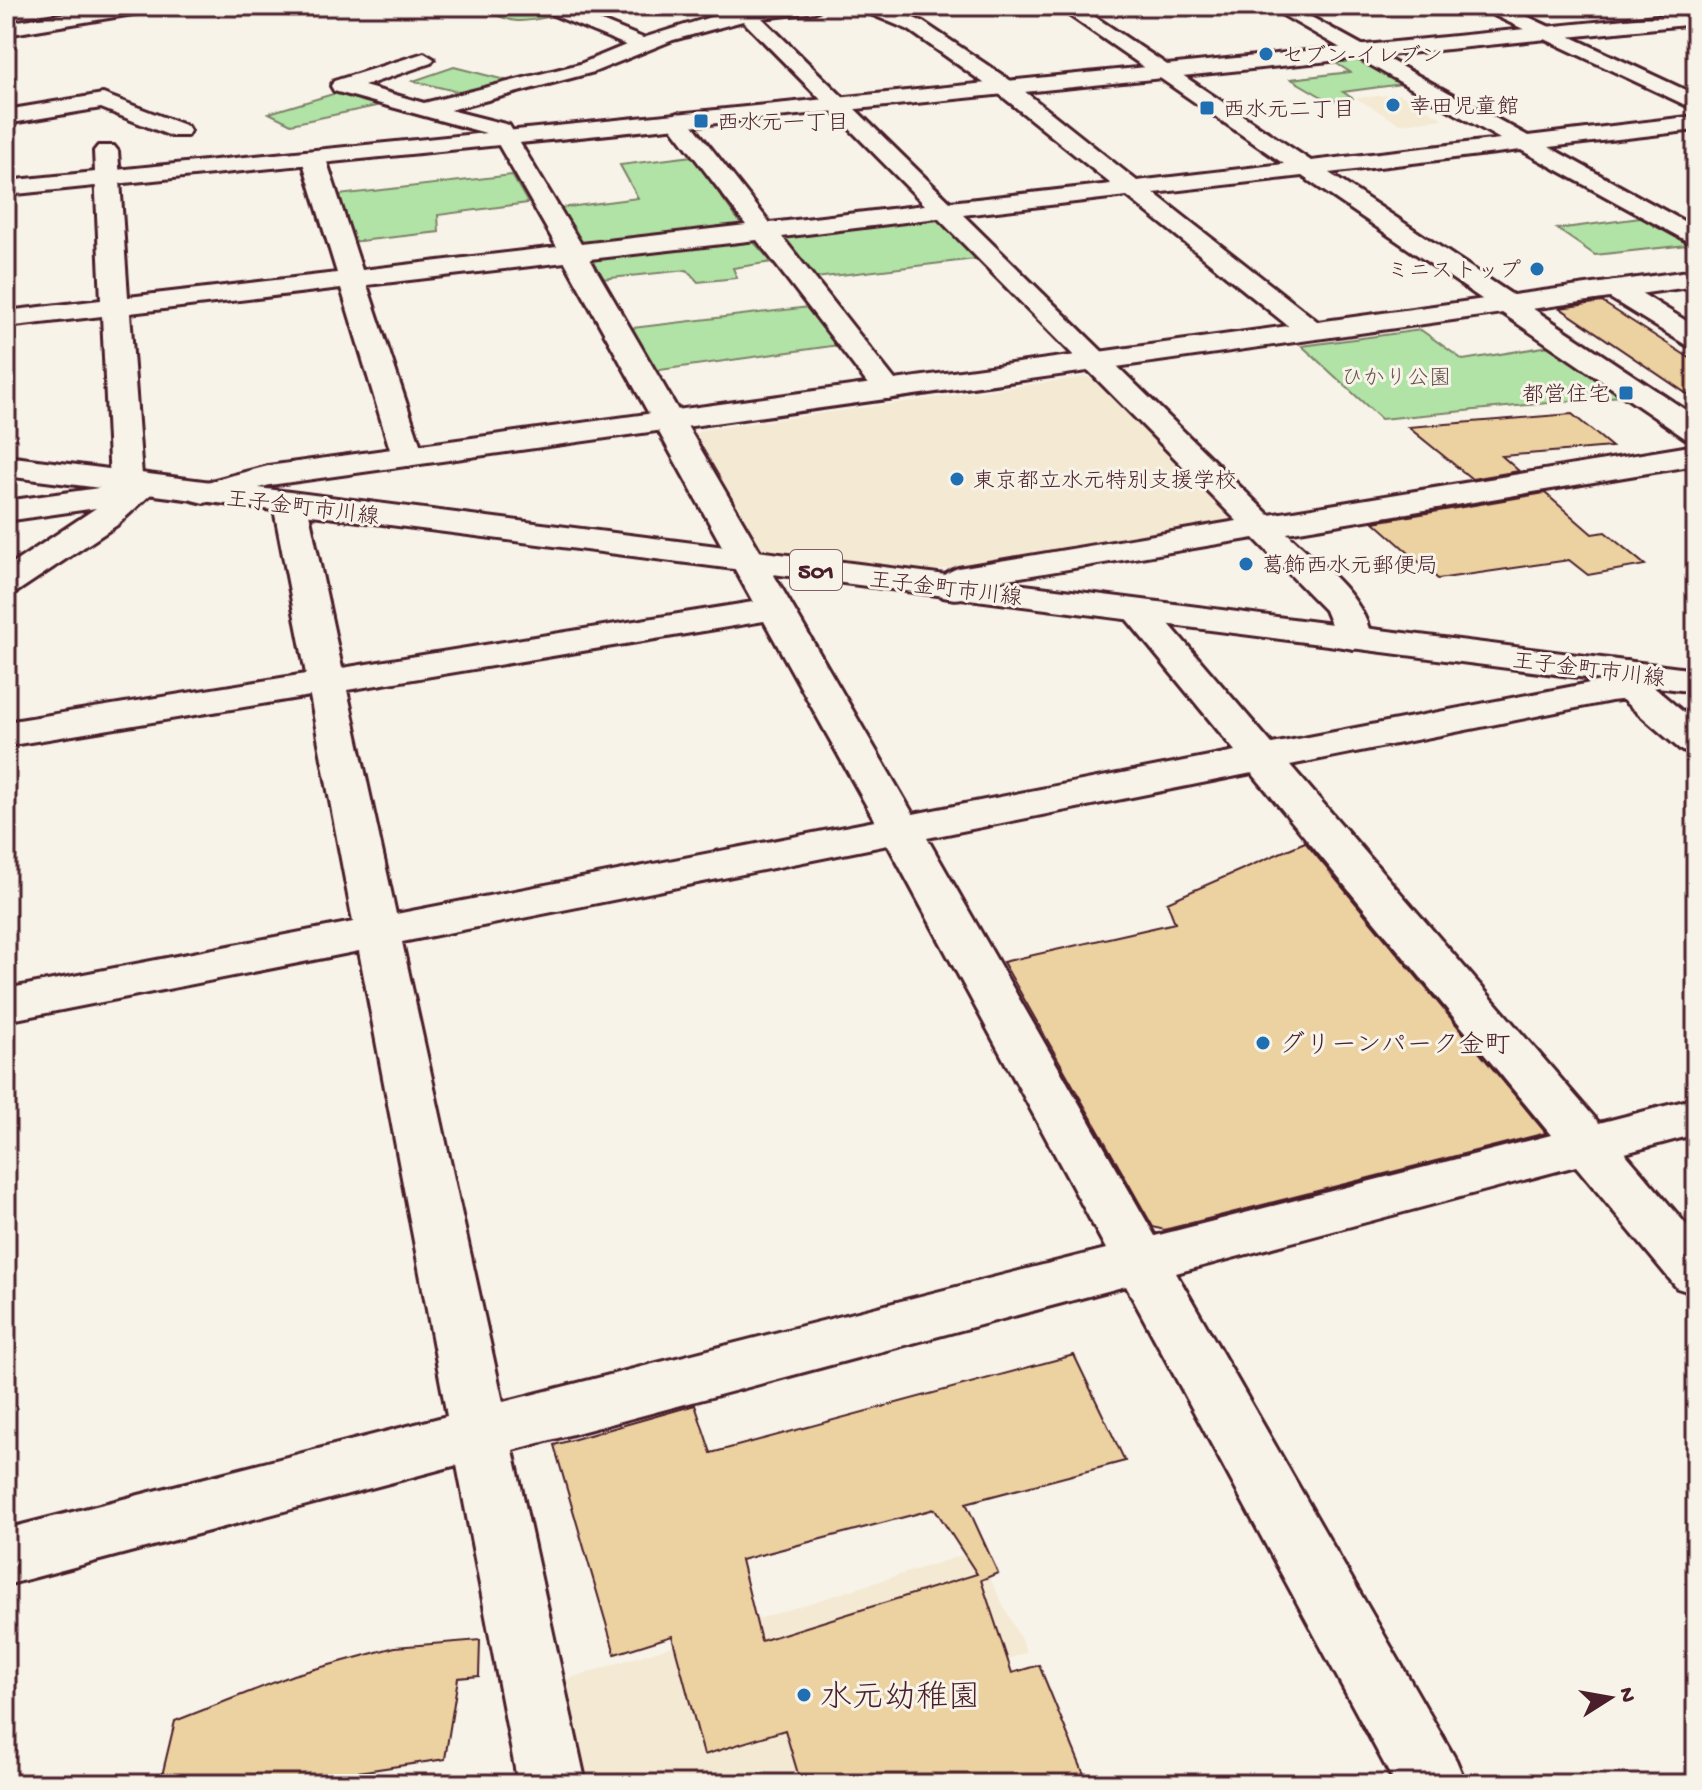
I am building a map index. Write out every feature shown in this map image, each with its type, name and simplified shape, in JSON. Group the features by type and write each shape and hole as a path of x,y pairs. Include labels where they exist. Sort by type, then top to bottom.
{"street":[{"path":"6,29 145,6"},
{"path":"548,6 643,45"},
{"path":"424,110 587,68 742,10 815,6"},
{"path":"868,6 916,26 1006,88 1312,331"},
{"path":"1066,6 1696,431"},
{"path":"1277,6 1696,238"},
{"path":"1490,6 1696,103"},
{"path":"742,10 1339,604 1351,623 1353,638"},
{"path":"6,188 106,164 313,156 1696,18"},
{"path":"424,59 342,86 501,130 507,137 901,830 1432,1784"},
{"path":"6,117 103,101 179,131"},
{"path":"677,120 888,390"},
{"path":"6,319 1696,123"},
{"path":"313,156 408,456"},
{"path":"106,164 116,306 136,486"},
{"path":"204,493 250,479 408,456 1696,278"},
{"path":"1615,289 1696,339"},
{"path":"956,589 958,580 970,575 1696,455"},
{"name":"王子金町市川線","path":"6,466 136,486 1353,638 1630,681 1695,680"},
{"path":"6,511 136,486"},
{"path":"6,584 136,486"},
{"path":"290,504 552,1784"},
{"path":"6,734 774,609"},
{"path":"1138,611 1696,1273"},
{"path":"6,1005 1261,760 1611,690 1630,681 1696,743"},
{"path":"6,1557 1696,1116"}],"shaded area":[{"path":"1399,94 1444,119 1400,124 1356,98"},
{"name":"東京都立水元特別支援学校","path":"1084,377 1099,378 1239,522 919,573 766,552 759,548 691,437 702,430"},
{"path":"976,1551 1027,1652 899,1699 931,1784 588,1784 567,1679"}],"green space":[{"path":"538,6 557,15 520,21 485,9"},
{"path":"1357,54 1410,83 1343,92 1352,98 1329,101 1291,79 1350,72 1326,57"},
{"path":"454,67 517,83 472,95 413,81"},
{"path":"343,91 381,105 291,124 269,113"},
{"path":"692,156 746,231 585,248 560,208 638,198 620,165"},
{"path":"512,175 528,203 438,215 439,232 351,242 338,195"},
{"path":"939,212 984,258 807,279 772,233"},
{"path":"1648,217 1696,244 1595,255 1557,229"},
{"path":"749,237 772,262 733,268 737,278 698,282 687,270 601,279 587,258"},
{"path":"809,307 839,345 653,371 632,328"},
{"name":"ひかり公園","path":"1421,330 1463,360 1556,345 1631,395 1381,419 1302,346"}],"building":[{"path":"1602,302 1696,362 1696,400 1560,308"},
{"path":"1572,414 1612,447 1502,456 1519,471 1472,479 1408,427"},
{"path":"1545,493 1592,534 1605,532 1645,565 1588,575 1569,560 1438,579 1374,522"},
{"name":"グリーンパーク金町","path":"1305,842 1546,1133 1164,1230 1153,1227 1003,962 1175,923 1167,902"},
{"path":"1074,1355 1125,1461 966,1503 998,1573 981,1580 1012,1673 1039,1665 1088,1784 801,1784 785,1730 704,1755 672,1636 615,1654 554,1445 695,1405 711,1453","holes":["935,1509 977,1574 761,1641 741,1560"]},
{"path":"480,1640 479,1676 458,1678 445,1759 331,1776 313,1784 160,1784 175,1721 293,1675 395,1647"}],"place":[{"name":"セブン-イレブン","path":"1266,54"},
{"name":"幸田児童館","path":"1393,105"},
{"name":"西水元二丁目","path":"1207,108"},
{"name":"西水元一丁目","path":"701,121"},
{"name":"ミニストップ","path":"1537,269"},
{"name":"都営住宅","path":"1626,393"},
{"name":"東京都立水元特別支援学校","path":"957,479"},
{"name":"葛飾西水元郵便局","path":"1246,564"},
{"name":"グリーンパーク金町","path":"1263,1043"},
{"name":"水元幼稚園","path":"804,1695"}]}
